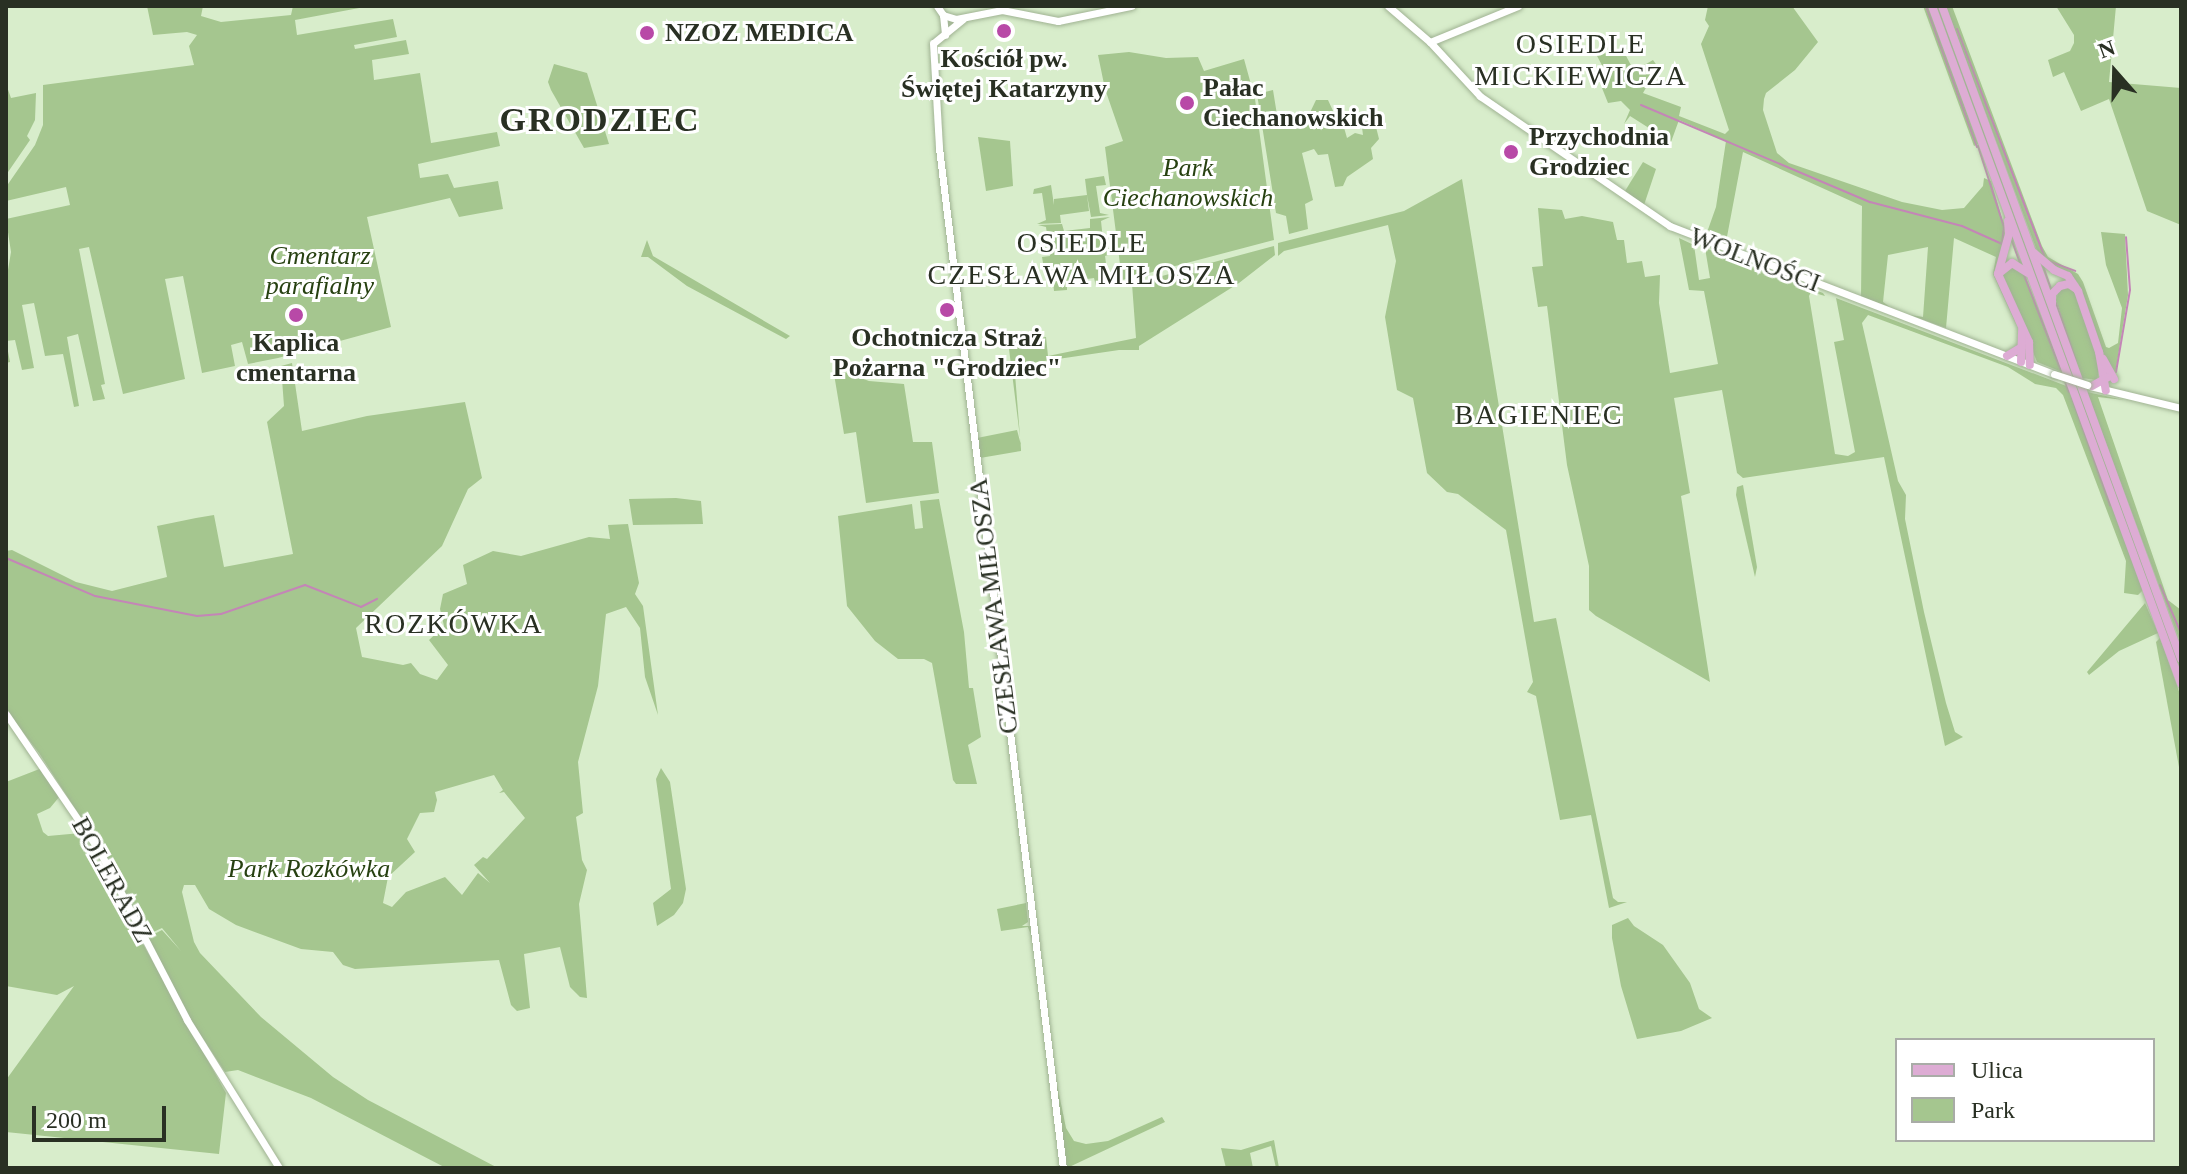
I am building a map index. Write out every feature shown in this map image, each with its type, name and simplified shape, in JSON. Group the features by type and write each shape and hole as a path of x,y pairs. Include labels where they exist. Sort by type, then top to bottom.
{"main road":[{"path":"1932,6 2181,684"},
{"path":"1942,6 2181,659"},
{"path":"2006,208 2009,234 1998,274 2031,348 2026,364"},
{"path":"2029,245 2040,260 2068,276 2078,291 2109,377 2111,391"},
{"path":"1998,274 2006,266 2018,264 2033,280"},
{"path":"2052,309 2052,294 2060,286 2069,284 2078,291"},
{"path":"2022,329 2026,364"},
{"path":"2007,356 2022,346"},
{"path":"2090,386 2109,377"}],"street":[{"path":"937,6 943,15 963,19 1002,10 1058,21 1131,6"},
{"name":"WOLNOŚCI","path":"1388,6 1430,42 1480,96 1670,226 2054,374 2181,408"},
{"path":"1430,42 1518,6"},
{"path":"943,15 940,19 945,35 963,19"},
{"name":"CZESŁAWA MIŁOSZA","path":"945,35 933,43 946,213 1063,1168"},
{"name":"BOLERADZ","path":"6,714 100,852 208,1053 279,1168"}],"green space":[{"name":"Cmentarz parafialny","path":"147,6 203,6 201,16 221,22 291,15 293,6 370,6 295,20 297,35 393,19 397,37 354,45 355,49 406,40 409,54 372,60 374,80 420,73 431,143 497,132 500,146 418,164 420,178 448,174 454,188 498,181 503,209 459,217 450,198 367,217 391,327 248,364 242,342 231,345 235,366 202,373 183,276 165,279 185,379 123,394 89,247 79,249 105,384 101,385 105,399 93,401 78,334 67,337 79,406 74,407 63,354 45,356 34,303 22,305 34,368 22,370 15,340 6,341 6,282 11,252 6,219 70,205 66,187 6,201 6,187 35,145 43,125 43,85 194,65 189,46 197,35 187,32 153,35"},
{"path":"1708,6 1792,6 1818,42 1795,70 1766,93 1764,99 1763,110 1777,153 1789,163 1902,202 1942,210 1964,208 1983,186 1984,178 1991,181 2006,232 1998,260 2016,324 1993,274 1996,257 1954,238 1946,328 1910,315 1923,317 1928,247 1888,255 1883,302 1890,307 1861,297 1862,206 1743,152 1726,242 1735,245 1733,248 1705,238 1716,207 1726,141 1679,120 1671,142 1630,116 1624,124 1630,110 1621,101 1608,103 1602,88 1605,85 1601,74 1605,71 1596,54 1624,52 1634,71 1653,60 1658,67 1643,93 1681,107 1679,116 1725,134 1729,130 1701,44 1709,26 1705,20"},
{"path":"1923,6 1929,6 1978,144 1974,146"},
{"path":"1946,6 1952,6 2042,246 2048,257 2078,274 2109,348 2118,343 2122,308 2106,265 2101,232 2125,234 2128,295 2115,375 2100,346 2078,283 2044,260 2036,248"},
{"path":"2056,6 2116,6 2109,82 2181,88 2181,225 2147,211 2109,99 2081,111 2064,72 2053,77 2048,60 2070,51 2074,43 2074,35"},
{"name":"Park Ciechanowskich","path":"1129,52 1166,58 1198,57 1204,71 1244,59 1255,99 1274,240 1122,280 1105,147 1123,141 1105,89 1098,55"},
{"path":"554,64 587,73 609,144 584,148 548,82"},
{"path":"6,84 11,98 36,93 35,120 27,136 30,140 6,175"},
{"path":"1273,90 1278,121 1299,111 1304,125 1316,100 1328,100 1334,113 1341,117 1347,138 1355,133 1363,135 1361,120 1372,111 1379,139 1371,148 1373,159 1347,177 1343,186 1335,187 1328,154 1318,155 1314,149 1302,153 1313,200 1305,204 1308,229 1289,234 1286,216 1276,213 1257,94"},
{"path":"978,137 1010,141 1013,186 986,191"},
{"path":"1643,162 1656,169 1644,205 1625,191"},
{"path":"1104,176 1106,185 1096,186 1100,213 1109,215 1091,217 1085,179"},
{"path":"1462,179 1534,622 1556,618 1613,898 1618,902 1627,902 1609,908 1591,815 1560,820 1536,696 1527,692 1533,682 1506,530 1458,494 1447,492 1427,473 1413,398 1397,390 1385,317 1396,261 1388,225 1284,251 1278,256 1278,243 1404,211"},
{"path":"1051,185 1054,205 1054,199 1087,195 1089,211 1060,215 1061,223 1037,224 1046,220 1042,193 1033,194 1034,189"},
{"path":"1538,208 1562,210 1565,219 1582,216 1613,222 1617,240 1624,240 1627,263 1642,261 1645,277 1660,275 1659,303 1670,373 1718,364 1704,291 1689,290 1679,238 1694,245 1699,280 1710,278 1705,248 1823,293 1825,296 1811,292 1809,296 1835,454 1848,456 1855,452 1834,342 1844,340 1836,298 2069,387 2143,590 2138,595 2124,593 2126,561 2063,395 2056,388 2035,384 2008,367 1868,315 1862,323 1898,481 1906,495 1905,519 1924,612 1955,732 1963,737 1945,746 1884,457 1743,478 1737,473 1722,390 1674,398 1690,493 1681,496 1710,682 1596,616 1589,610 1589,566 1567,465 1547,306 1538,307 1532,267 1543,266"},
{"path":"1110,217 1101,221 1104,249 1111,248 1111,254 1105,256 1109,285 1096,286 1094,278 1067,282 1067,290 1054,291 1051,263 1043,263 1042,257 1050,256 1046,227 1038,225 1062,224 1064,231 1090,228 1090,219"},
{"path":"647,240 653,256 790,336 786,339 687,286 648,257 641,257"},
{"path":"1274,246 1275,255 1239,283 1139,346 1139,350 1119,350 1024,364 1017,368 1020,438 1008,341 1046,337 1048,356 1136,338 1132,284"},
{"path":"2010,266 2024,273 2062,372 2037,362 2002,273"},
{"path":"2066,287 2077,293 2100,365 2097,380 2081,378 2056,300 2059,290"},
{"path":"6,341 10,362 6,363"},
{"name":"Park Rozkówka","path":"292,363 302,431 367,416 465,402 482,478 468,489 442,546 356,628 362,657 403,665 411,663 420,674 437,680 448,665 429,640 444,626 440,609 443,594 467,584 463,565 493,551 521,556 589,537 610,539 608,525 628,524 639,583 635,594 643,606 658,715 645,677 640,628 626,607 606,614 598,686 578,762 583,813 576,817 582,860 587,870 579,904 587,998 580,997 570,987 560,947 524,954 530,1008 517,1011 511,1005 499,960 355,969 343,965 333,952 301,949 236,925 209,909 195,885 184,885 182,892 194,942 200,953 261,1017 333,1077 368,1100 498,1168 446,1168 311,1098 238,1070 225,1072 179,1002 148,937 162,930 181,951 162,928 147,935 104,853 39,753 6,710 6,551 12,550 76,582 112,591 167,577 157,526 196,518 214,515 224,567 293,554 267,422 284,406 281,366","holes":["494,775 503,790 499,793 504,792 525,818 487,859 483,857 474,865 490,883 478,873 462,895 445,877 406,892 392,907 383,903 388,877 415,852 407,839 420,813 434,812 435,792"]},
{"path":"833,368 869,381 904,384 913,442 932,442 939,493 866,503 856,432 844,434"},
{"path":"2087,392 2124,400 2098,397 2168,600 2181,610 2181,644"},
{"path":"1017,430 1021,451 980,458 977,438"},
{"path":"1743,485 1757,567 1755,577 1736,495 1737,487"},
{"path":"629,499 701,501 703,524 633,525"},
{"path":"939,499 964,632 969,688 973,688 981,737 968,745 977,784 956,784 953,780 932,663 924,659 898,659 875,641 847,606 838,516 912,504 915,529 923,528 920,501"},
{"path":"2145,603 2158,633 2119,651 2089,675 2087,672"},
{"path":"2160,638 2181,697 2181,778 2156,642"},
{"path":"42,768 60,796 50,808 37,814 43,832 48,836 81,833 226,1093 219,1154 6,1132 6,1080 74,986 57,995 6,986 6,782"},
{"path":"661,768 670,782 686,889 683,903 674,915 657,926 653,903 671,889 656,779"},
{"path":"1026,903 1028,922 1022,926 1030,926 1032,938 1028,927 1001,931 997,909"},
{"path":"1628,918 1634,926 1663,945 1690,983 1699,1009 1712,1018 1681,1031 1637,1039 1621,986 1612,938 1612,925"},
{"path":"1053,1065 1066,1128 1074,1141 1086,1144 1108,1141 1162,1117 1165,1122 1067,1168"},
{"path":"1274,1140 1279,1168 1276,1168 1271,1146 1250,1153 1253,1168 1226,1168 1221,1148 1241,1150"}],"waterway":[{"path":"1926,6 1977,147"},
{"path":"1957,29 2044,256"},
{"path":"1641,105 1870,202 1962,226 2002,244 2004,227 1978,146"},
{"path":"2116,372 2130,290 2126,237"},
{"path":"2012,241 2020,263"},
{"path":"2048,261 2075,271"},
{"path":"2043,266 2051,289"},
{"path":"2024,275 2062,373"},
{"path":"2056,303 2076,361"},
{"path":"2064,379 2069,392"},
{"path":"2072,398 2110,505"},
{"path":"6,558 95,596 197,616 221,614 305,585 361,607 377,599"},
{"path":"2160,585 2181,633"}],"place":[{"name":"Kościół pw. Świętej Katarzyny","path":"1004,31"},
{"name":"NZOZ MEDICA","path":"647,33"},
{"name":"Pałac Ciechanowskich","path":"1187,103"},
{"name":"Przychodnia Grodziec","path":"1511,152"},
{"name":"Ochotnicza Straż Pożarna \"Grodziec\"","path":"947,310"},
{"name":"Kaplica cmentarna","path":"296,315"}],"district":[{"name":"OSIEDLE MICKIEWICZA","path":"1581,60"},
{"name":"GRODZIEC","path":"600,120"},
{"name":"OSIEDLE CZESŁAWA MIŁOSZA","path":"1082,259"},
{"name":"BAGIENIEC","path":"1539,415"},
{"name":"ROZKÓWKA","path":"454,624"}]}
